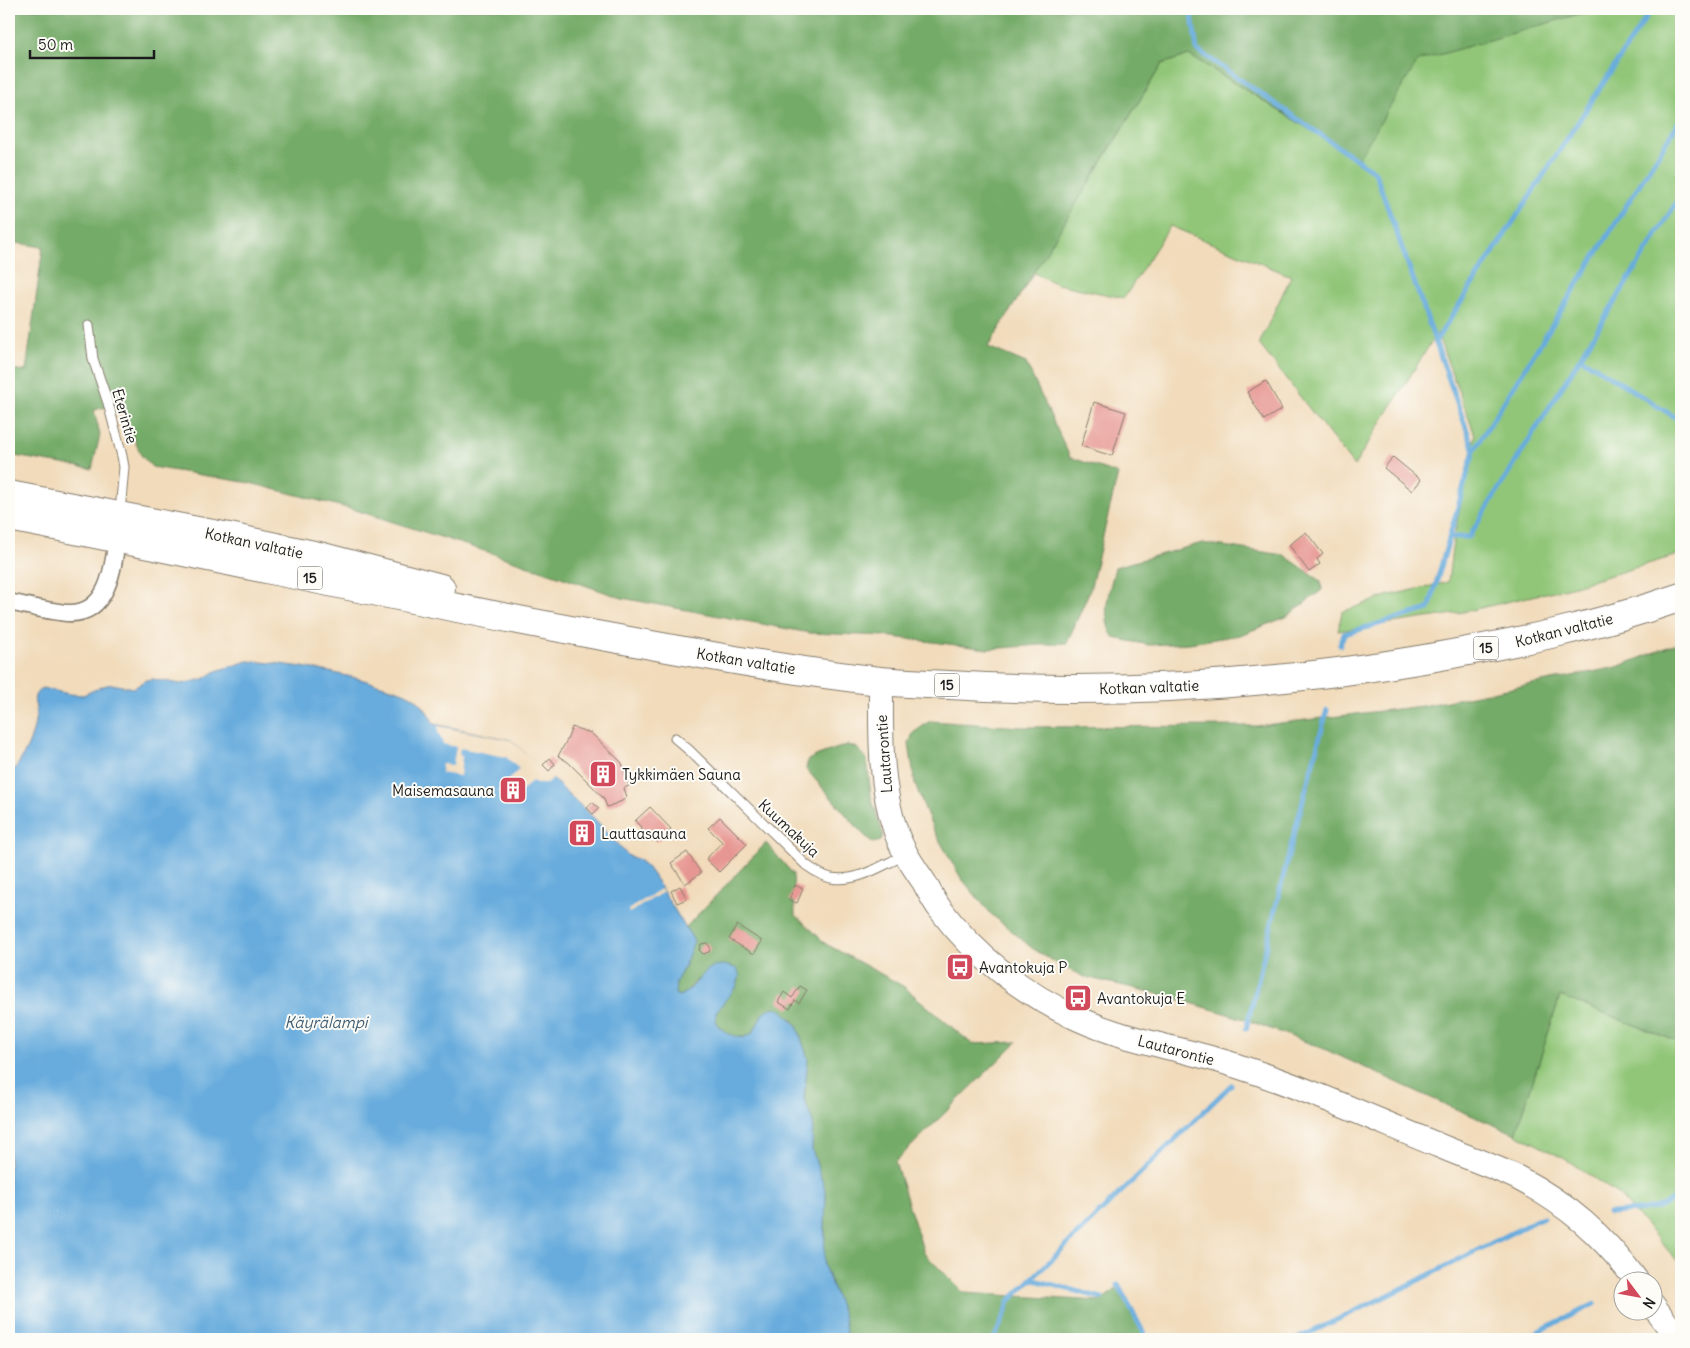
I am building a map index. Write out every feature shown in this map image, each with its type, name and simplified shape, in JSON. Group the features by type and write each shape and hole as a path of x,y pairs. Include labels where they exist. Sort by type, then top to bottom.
{"highway":[{"name":"Kotkan valtatie","path":"9,495 119,527 450,608 776,666 881,681 986,688 1159,688 1286,679 1372,668 1530,639 1594,624 1681,597"},
{"name":"Kotkan valtatie","path":"9,516 119,527"}],"street":[{"path":"9,602 67,613 77,612 94,606 104,592 111,576 119,527"},
{"name":"Lautarontie","path":"881,681 882,768 888,804 896,832 906,855 938,908 957,930 1000,970 1050,1005 1106,1030 1238,1066 1515,1177 1554,1199 1596,1232 1628,1270"},
{"path":"1662,1317 1678,1339"}],"lane":[{"name":"Eterintie","path":"89,326 93,359 113,422 124,467 119,527"},
{"name":"Kuumakuja","path":"675,738 806,866 816,872 829,878 844,879 855,877 906,855"}],"green space":[{"path":"9,9 1596,9 1418,61 1358,159 1189,55 1162,64 988,347 1026,363 1070,457 1118,474 1090,590 1067,643 988,649 885,636 810,633 622,598 491,553 355,510 250,483 152,467 141,455 119,404 94,410 100,435 92,469 9,455 9,369 26,371 43,247 9,242"},
{"path":"1074,9 1681,9 1681,554 1571,587 1454,614 1338,631 1342,612 1387,596 1448,582 1453,541 1475,435 1437,333 1354,466 1259,344 1291,276 1170,226 1124,298 1057,284 1034,273","holes":["1175,39 1336,146 1189,55 1162,64 1089,183"]},
{"path":"1202,543 1284,555 1321,581 1322,590 1286,617 1240,635 1190,643 1149,645 1114,638 1107,621 1106,612 1115,567"},
{"path":"1681,642 1681,1043 1560,996 1516,1134 1451,1107 1322,1048 1244,1019 1164,995 1085,977 1057,964 1032,948 991,914 961,878 933,829 915,784 909,744 913,733 930,721 1022,727 1256,726 1422,706 1617,667"},
{"path":"847,745 857,748 867,759 871,796 883,834 881,841 873,843 863,834 806,769 808,760"},
{"path":"766,843 793,874 795,914 826,944 903,986 972,1044 1017,1042 895,1162 924,1253 964,1293 1100,1301 1118,1288 1146,1339 847,1339 844,1317 824,1265 826,1193 812,1150 813,1122 804,1099 808,1059 797,1026 792,1019 763,1013 752,1034 747,1037 733,1036 721,1029 715,1018 719,1008 736,987 698,979 684,994 679,996 675,994 676,982 684,967 693,941 686,927"},
{"path":"1560,996 1681,1043 1681,1265 1619,1195 1567,1160 1516,1134"}],"water":[{"name":"Käyrälampi","path":"248,661 315,669 393,689 406,693 417,700 434,724 511,740 596,820 627,855 639,860 653,875 694,941 676,982 675,994 679,996 687,991 710,968 717,965 726,965 737,969 740,976 736,987 716,1012 718,1026 728,1034 743,1038 753,1033 763,1013 775,1007 783,1011 797,1026 808,1059 804,1099 813,1122 812,1150 826,1193 824,1265 844,1317 847,1339 9,1339 9,777 19,763 30,741 36,716 35,695 42,688 83,695 112,684 134,688 146,680 153,679 181,684 204,679 216,671"}],"pier":[{"path":"438,726 511,740 553,778 543,784 536,784 532,781 510,803 498,791 519,769 506,757 460,748 459,755 462,756 460,776 441,773 442,764 453,765 456,747 443,744 438,732"},
{"path":"661,889 663,892 629,913 628,910"}],"building":[{"path":"1266,381 1282,409 1264,420 1247,392"},
{"path":"1094,402 1126,412 1112,456 1081,446"},
{"path":"1393,457 1421,480 1412,491 1384,468"},
{"path":"1306,532 1323,554 1317,559 1320,564 1309,572 1289,545"},
{"name":"Tykkimäen Sauna","path":"572,727 591,733 622,763 629,786 624,788 627,797 622,801 607,807 603,797 568,762 558,756"},
{"path":"550,758 555,764 549,771 543,765"},
{"name":"Maisemasauna","path":"515,780 522,788 510,800 503,793"},
{"path":"592,802 599,808 593,814 587,808"},
{"path":"650,807 671,829 657,842 651,836 647,840 639,832 643,829 635,821"},
{"path":"720,817 747,844 719,872 706,859 722,842 708,828"},
{"name":"Lauttasauna","path":"582,827 588,833 581,840 575,834"},
{"path":"687,852 701,873 685,884 671,863"},
{"path":"795,885 803,889 797,903 789,900"},
{"path":"680,886 687,899 677,903 671,891"},
{"path":"737,925 762,941 754,954 729,939"},
{"path":"707,943 710,947 709,952 703,954 699,950 701,944"},
{"path":"800,986 807,990 799,1003 795,1000 790,1009 778,1002 784,992 792,998"}],"waterway":[{"path":"1191,9 1197,50 1375,172 1474,450"},
{"path":"1435,342 1647,16"},
{"path":"1340,645 1344,634 1429,609 1474,450 1681,118"},
{"path":"1450,537 1469,537 1681,195"},
{"path":"1581,358 1681,421"},
{"path":"1246,1029 1289,853 1327,710"},
{"path":"994,1339 1009,1301 1231,1085"},
{"path":"1609,1213 1638,1211 1658,1207 1675,1199 1681,1192"},
{"path":"1297,1339 1543,1217"},
{"path":"1031,1279 1102,1298"},
{"path":"1118,1285 1147,1339"},
{"path":"1522,1339 1595,1304"}],"place":[{"name":"Tykkimäen Sauna","path":"603,774"},
{"name":"Maisemasauna","path":"513,790"},
{"name":"Lauttasauna","path":"582,833"},
{"name":"Avantokuja P","path":"960,967"},
{"name":"Avantokuja E","path":"1078,998"}]}
